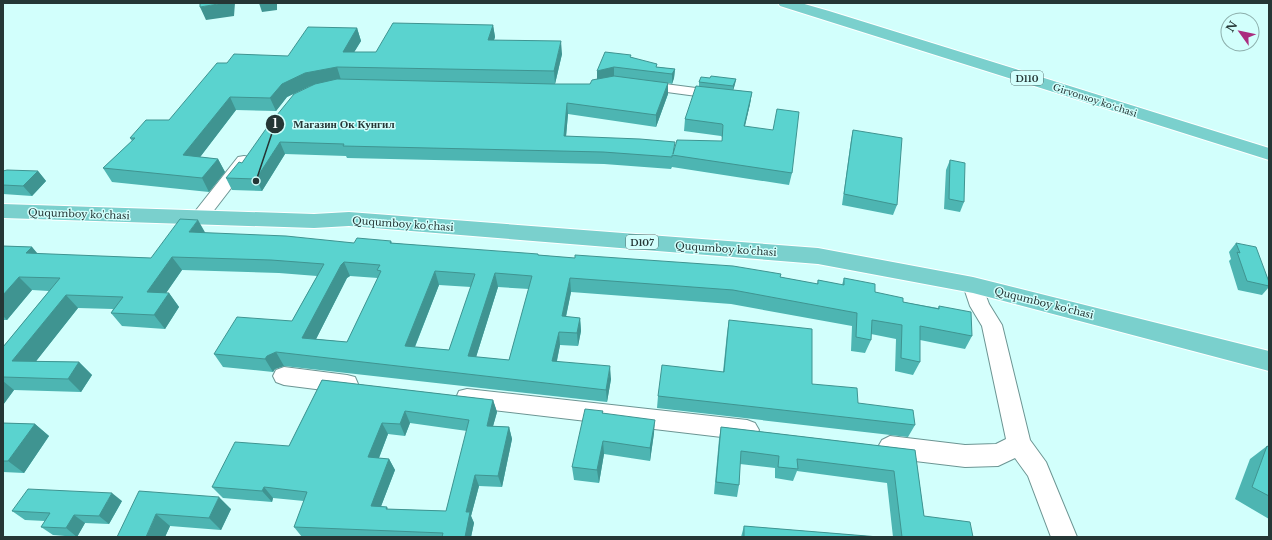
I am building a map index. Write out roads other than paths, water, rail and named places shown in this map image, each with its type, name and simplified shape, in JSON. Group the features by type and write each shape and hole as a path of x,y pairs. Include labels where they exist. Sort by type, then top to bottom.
{"main road":[{"name":"Girvonsoy koʻchasi","path":"785,3 1269,154"},
{"name":"Ququmboy ko'chasi","path":"4,211 314,221 349,219 818,256 973,285 1269,361"}],"street":[{"path":"628,84 730,96"},
{"path":"199,218 255,148"},
{"path":"973,285 980,306 992,325 1019,444 1038,470 1064,537"},
{"path":"284,376 363,386"},
{"path":"450,396 767,433"},
{"path":"870,445 965,456 998,455 1019,444"}],"place":[{"name":"Магазин Ок Кунгил","path":"256,181"}]}
